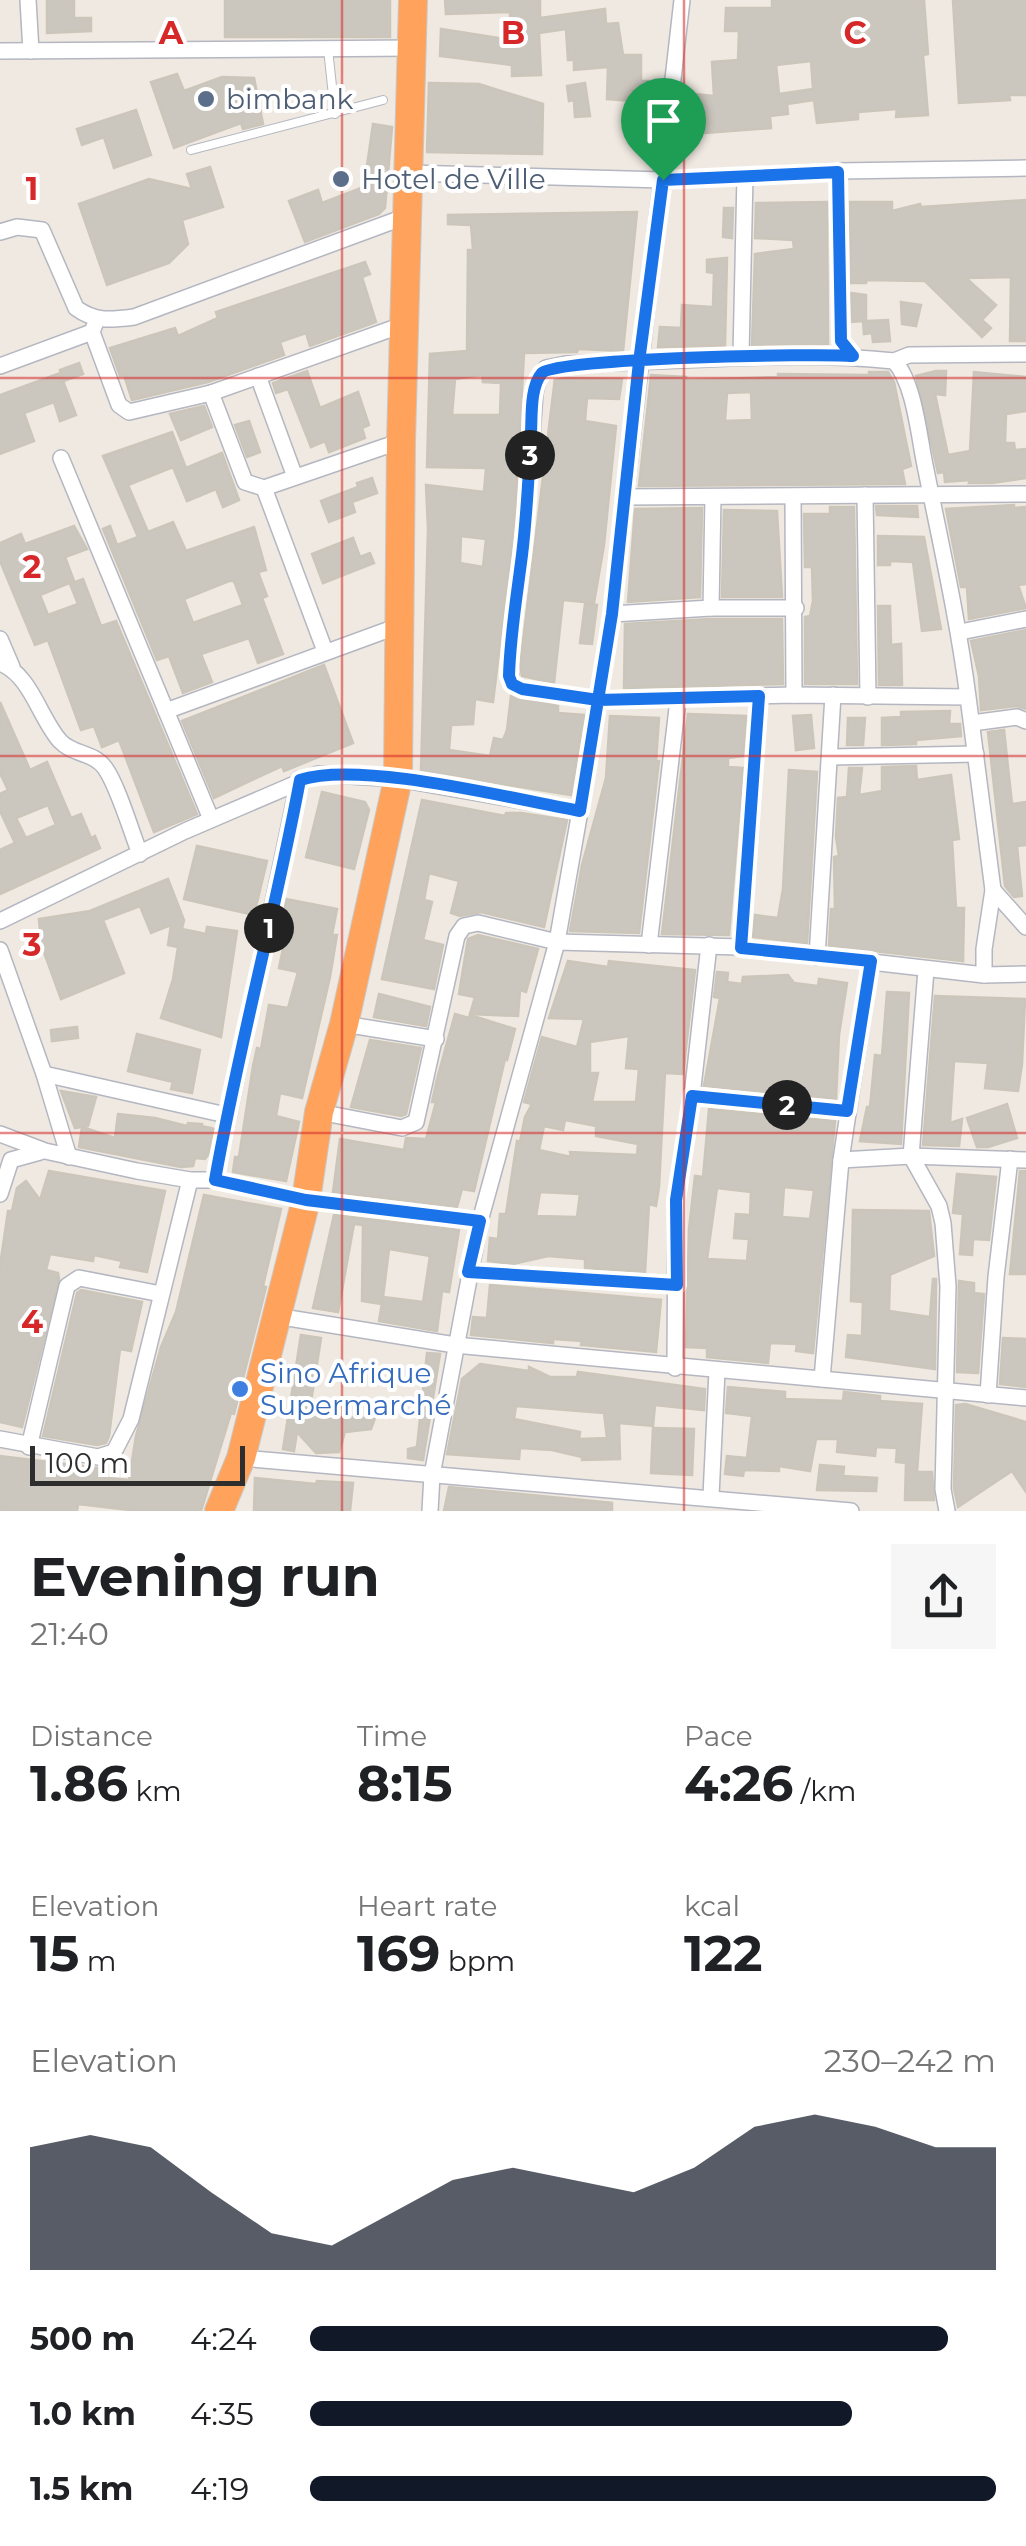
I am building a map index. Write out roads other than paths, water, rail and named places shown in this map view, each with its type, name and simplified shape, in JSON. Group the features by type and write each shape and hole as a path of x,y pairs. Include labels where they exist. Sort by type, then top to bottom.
{"highway":[{"path":"219,1511 241,1458 306,1200 319,1112 344,1024 398,779 414,0"}],"street":[{"path":"28,0 31,51"},
{"path":"430,1511 432,1475 468,1272 557,942 580,811 612,614 682,0"},
{"path":"0,51 413,48"},
{"path":"408,172 663,180 1026,168"},
{"path":"838,172 841,341 853,356"},
{"path":"741,355 746,176"},
{"path":"0,366 94,326 134,317 407,216"},
{"path":"0,232 17,226 42,230 76,308 94,326 119,405 129,412 210,392 405,324"},
{"path":"968,696 598,700 522,689 512,684 509,676 526,521 532,409 539,376 546,368 741,355 853,356 894,361 910,355 1026,354"},
{"path":"894,361 904,371 960,632 992,890 984,975"},
{"path":"258,376 295,477"},
{"path":"210,392 245,482 264,488 402,442"},
{"path":"61,458 211,819"},
{"path":"264,488 324,652"},
{"path":"624,497 1026,494"},
{"path":"865,495 868,697"},
{"path":"712,608 713,497"},
{"path":"793,497 794,695"},
{"path":"612,614 796,608"},
{"path":"960,632 1026,619"},
{"path":"166,711 401,626"},
{"path":"0,639 6,665 60,741 75,753 94,756 106,768 140,854"},
{"path":"817,956 833,695"},
{"path":"741,948 759,696"},
{"path":"649,944 678,700"},
{"path":"972,723 1017,717 1026,721"},
{"path":"831,756 976,754"},
{"path":"0,921 211,819 318,774 398,779 580,811"},
{"path":"215,1180 300,780"},
{"path":"992,890 1026,927"},
{"path":"319,1112 402,1128 410,1126 419,1112 456,936 464,926 478,922 557,942 709,945 926,970 1026,974"},
{"path":"675,1368 676,1200 709,945"},
{"path":"0,950 69,1157"},
{"path":"822,1380 841,1160 871,961"},
{"path":"926,970 911,1156 939,1206 944,1223 948,1286 943,1488 947,1511"},
{"path":"344,1024 436,1040"},
{"path":"44,1074 226,1115"},
{"path":"692,1096 847,1111"},
{"path":"0,1134 69,1157 190,1180 215,1180 306,1200 480,1221"},
{"path":"0,1194 2,1170 11,1160 45,1151"},
{"path":"841,1160 911,1156 1018,1160 996,1278 988,1395"},
{"path":"0,1440 98,1458 114,1452 131,1419 190,1180"},
{"path":"468,1272 677,1285"},
{"path":"29,1447 67,1286 72,1280 79,1278 162,1294"},
{"path":"276,1316 455,1345 1026,1398"},
{"path":"711,1496 717,1371"},
{"path":"241,1458 851,1511"}],"lane":[{"path":"328,49 335,114"},
{"path":"192,150 383,100"}],"place":[{"name":"bimbank","path":"206,99"},
{"name":"Hotel de Ville","path":"341,179"},
{"name":"Sino Afrique Supermarché","path":"240,1389"}]}
